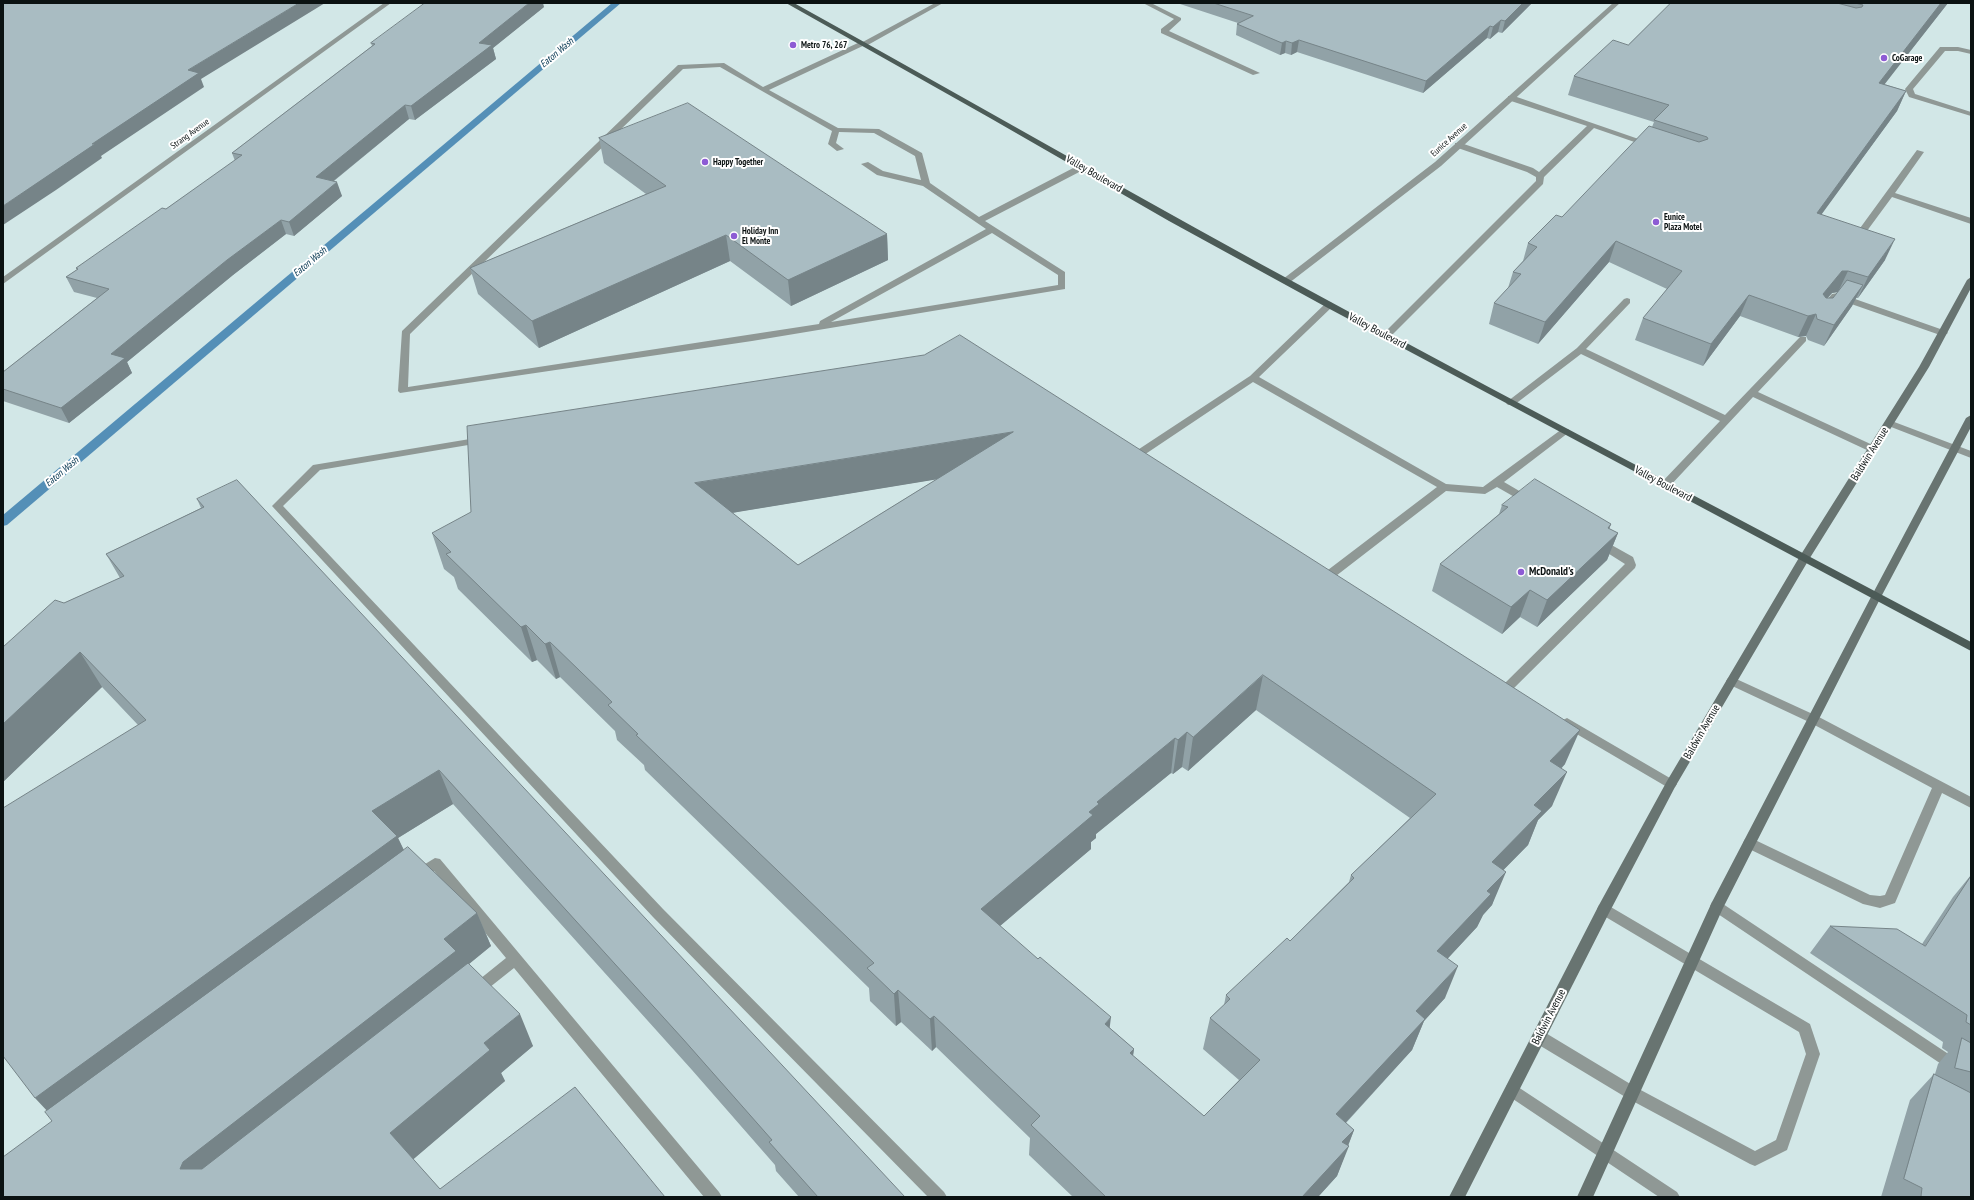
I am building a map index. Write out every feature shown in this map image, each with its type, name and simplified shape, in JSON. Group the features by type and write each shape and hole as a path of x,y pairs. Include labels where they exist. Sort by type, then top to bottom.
{"main road":[{"name":"Valley Boulevard","path":"789,3 1286,282 1971,647"},
{"name":"Baldwin Avenue","path":"1457,1197 1604,909 1671,784 1804,559 1924,367 1971,280"},
{"path":"1586,1197 1717,906 1876,597 1971,418"}],"street":[{"name":"Strang Avenue","path":"3,282 388,3"},
{"path":"763,90 863,44 940,3"},
{"path":"1146,3 1179,18 1164,30 1256,73"},
{"name":"Eunice Avenue","path":"1286,282 1438,164 1617,3"},
{"path":"1971,52 1958,49 1943,49 1909,89 1912,95 1971,114"},
{"path":"865,164 880,173 926,184 979,221 1062,274 1062,287 403,391 405,333 681,67 721,65 836,130 876,131 919,155 926,184"},
{"path":"1511,98 1659,147"},
{"path":"1386,336 1540,182 1540,176 1593,125"},
{"path":"836,130 832,144 840,149"},
{"path":"1458,145 1530,170 1540,176"},
{"path":"1858,237 1920,152"},
{"path":"979,221 1082,167"},
{"path":"1890,194 1971,221"},
{"path":"815,327 992,229"},
{"path":"1819,316 1835,296 1838,296 1943,333"},
{"path":"1511,403 1580,350 1627,301"},
{"path":"1150,464 1133,453 1253,378 1329,305"},
{"path":"1665,485 1803,339"},
{"path":"1580,350 1727,420"},
{"path":"1253,378 1444,487 1484,491 1565,432"},
{"path":"1752,393 1873,449"},
{"path":"1889,423 1971,455"},
{"path":"490,439 317,466 277,506 658,913 939,1197"},
{"path":"1497,482 1536,505"},
{"path":"1328,576 1444,487"},
{"path":"1494,680 1511,690 1631,565 1629,560 1589,536"},
{"path":"1732,681 1813,719 1971,803"},
{"path":"1555,716 1671,784"},
{"path":"1749,843 1868,900 1880,902 1890,899 1939,785"},
{"path":"404,887 435,863 516,958 714,1197"},
{"path":"1717,906 1971,1077"},
{"path":"1538,1037 1632,1093 1754,1158 1782,1145 1813,1054 1805,1028 1604,909"},
{"path":"466,997 516,958"},
{"path":"1512,1090 1606,1151 1672,1197"}],"building":[{"path":"3,3 299,3 188,70 199,73 92,144 95,144 3,206"},
{"path":"425,3 529,3 479,43 492,45 411,106 405,105 316,177 337,182 289,222 281,220 227,260 111,354 125,358 61,408 3,389 3,372 109,289 66,277 78,269 76,268 162,208 166,209 242,155 232,153 375,44 371,43"},
{"path":"1214,3 1523,3 1505,21 1501,20 1493,27 1490,26 1426,81 1299,40 1292,43 1286,41 1282,43 1237,24 1253,16"},
{"path":"1671,3 1837,3 1856,8 1862,7 1863,5 1855,3 1941,3 1879,83 1906,91 1817,213 1895,239 1868,277 1848,271 1842,271 1823,294 1826,298 1833,298 1847,280 1863,285 1834,325 1817,319 1816,314 1808,316 1749,295 1711,344 1643,318 1682,271 1616,241 1545,322 1494,303 1521,274 1513,272 1537,247 1528,243 1556,215 1562,217 1649,126 1699,142 1708,139 1707,137 1654,120 1669,105 1574,76 1613,40 1628,45"},
{"name":"Holiday Inn El Monte","path":"688,103 887,234 788,280 726,235 532,321 470,268 666,186 599,138"},
{"path":"960,335 1580,730 1550,761 1567,772 1534,805 1542,811 1492,862 1506,872 1487,891 1491,894 1437,951 1458,966 1416,1011 1425,1019 1336,1114 1354,1130 1342,1142 1349,1146 1302,1197 1106,1197 1031,1125 1040,1116 934,1016 930,1019 898,990 894,994 867,968 874,963 636,735 638,734 608,705 612,702 550,642 545,644 526,625 521,627 446,554 451,552 432,533 471,512 467,426 924,355","holes":["1013,432 798,565 695,483","1263,675 1436,794 1351,875 1354,878 1290,941 1287,938 1226,995 1230,999 1210,1018 1260,1060 1204,1116 1130,1053 1134,1049 1105,1024 1111,1017 1040,957 1038,959 981,909 1093,815 1089,812 1099,804 1097,802 1175,738 1178,740 1187,732 1193,737"]},
{"path":"1535,479 1611,524 1608,528 1618,533 1547,600 1530,590 1511,607 1440,564 1508,507 1502,505"},
{"path":"237,480 905,1197 818,1197 769,1142 772,1140 683,1039 439,770 372,811 397,836 35,1098 3,1056 3,808 146,720 80,652 3,724 3,647 55,600 64,603 124,576 106,554 204,507 197,499"},
{"path":"408,847 477,913 444,939 456,951 183,1162 180,1169 202,1169 468,963 520,1014 484,1043 490,1050 390,1133 440,1189 575,1087 665,1197 3,1197 3,1157 52,1121 45,1112"},
{"path":"1971,876 1971,1025 1966,1022 1967,1015 1830,926 1897,929 1925,946"},
{"path":"1962,1038 1971,1043 1971,1072 1955,1068"},
{"path":"1934,1074 1971,1093 1971,1197 1923,1197 1921,1196 1922,1188 1904,1179"}],"waterway":[{"name":"Eaton Wash","path":"3,522 617,3"}],"place":[{"name":"Metro 76, 267","path":"793,45"},
{"name":"CoGarage","path":"1884,58"},
{"name":"Happy Together","path":"705,162"},
{"name":"Eunice Plaza Motel","path":"1656,222"},
{"name":"Holiday Inn El Monte","path":"734,236"},
{"name":"McDonald's","path":"1521,572"}]}
